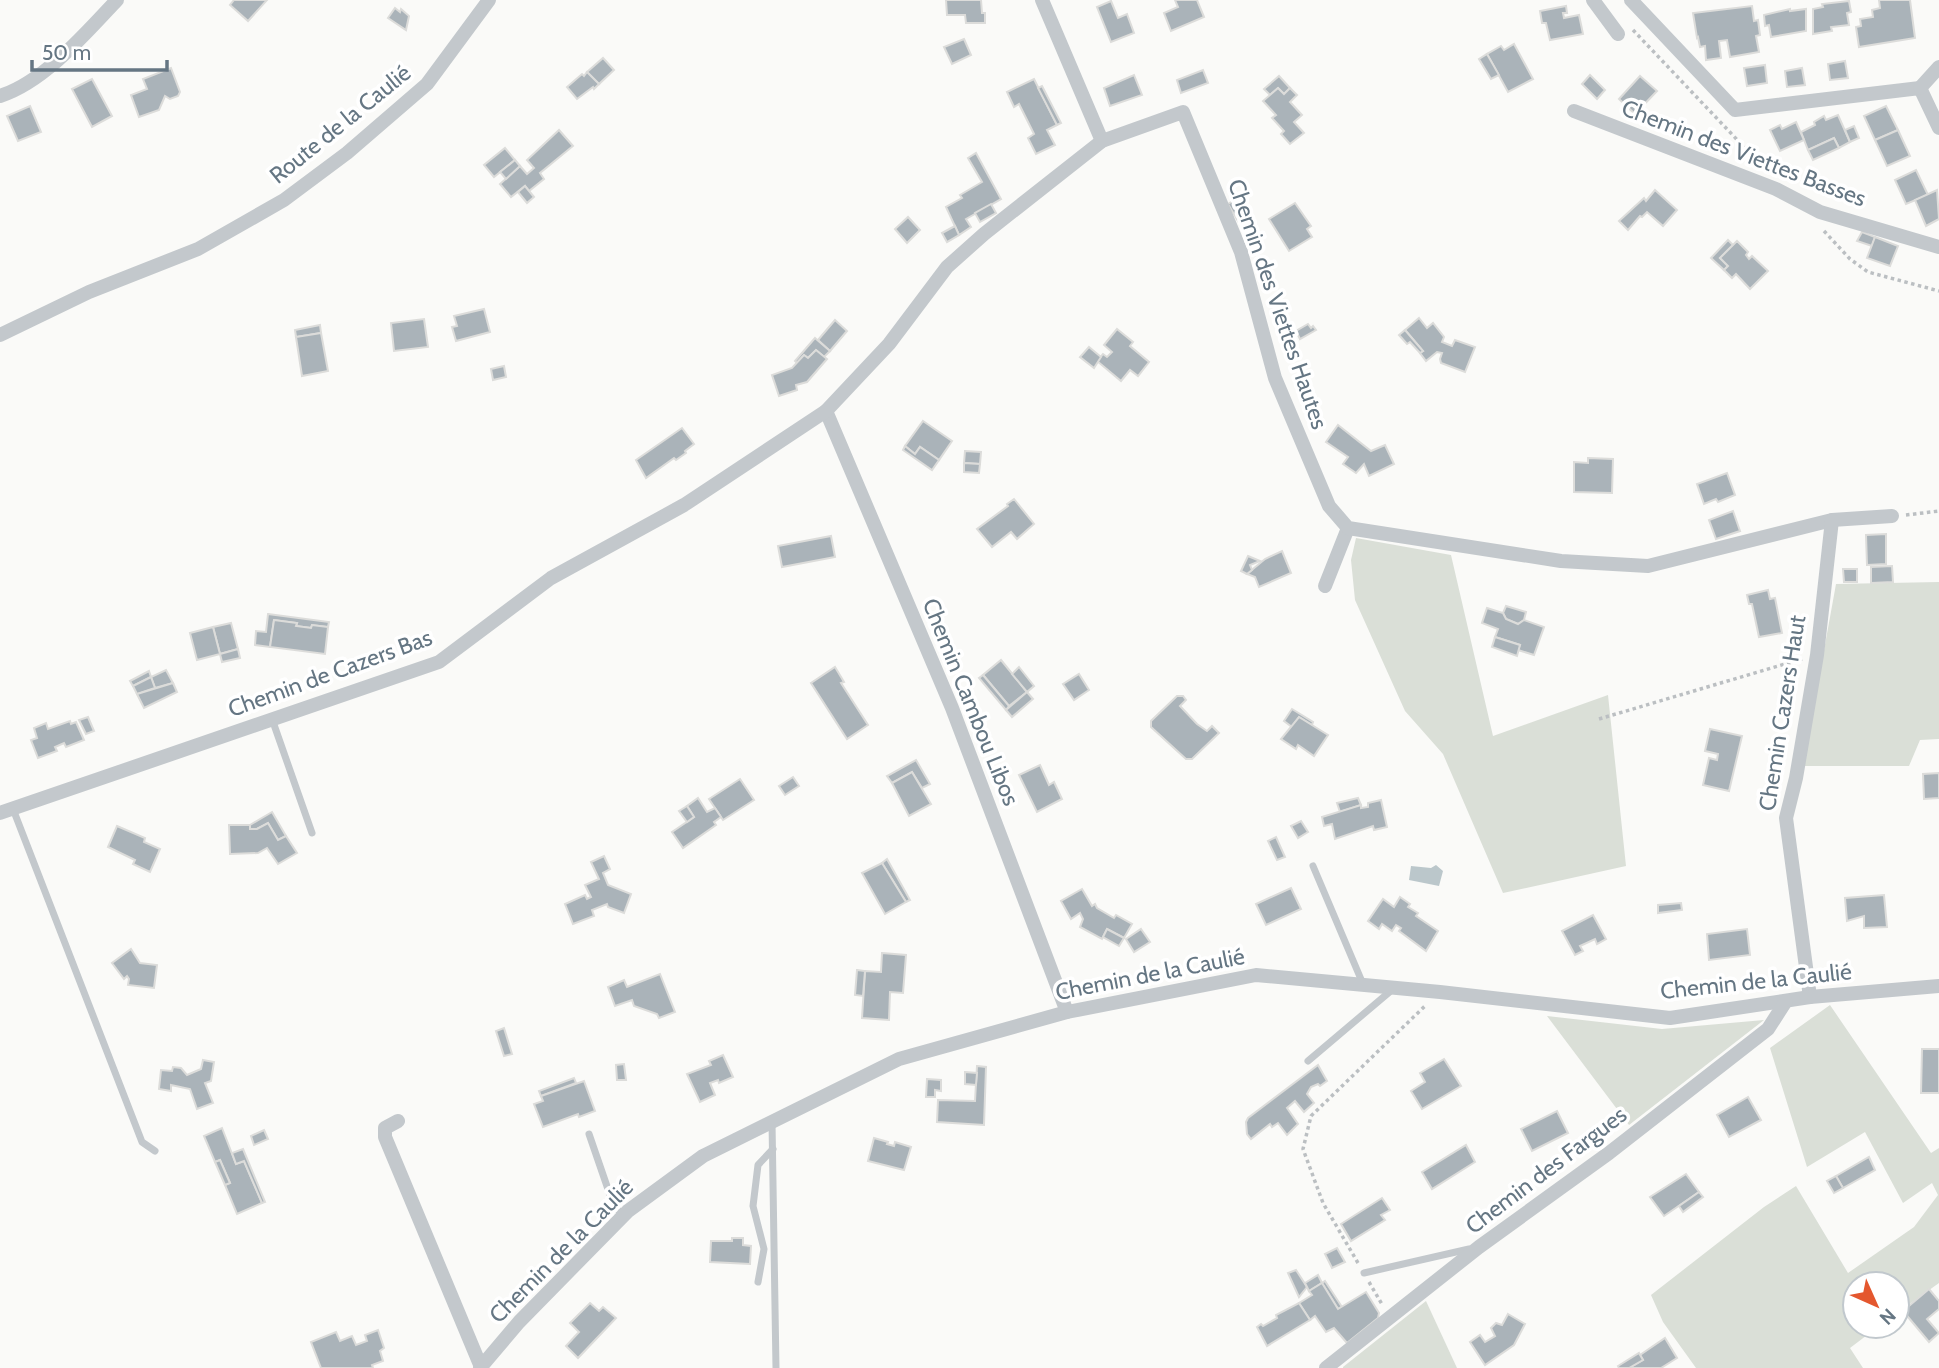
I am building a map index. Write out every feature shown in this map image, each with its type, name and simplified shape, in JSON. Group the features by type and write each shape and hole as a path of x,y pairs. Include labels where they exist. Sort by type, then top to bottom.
{"street":[{"path":"0,96 13,92 66,54 117,0"},
{"name":"Route de la Caulié","path":"0,335 89,292 198,249 284,200 347,153 427,84 489,0"},
{"path":"1042,0 1102,141"},
{"path":"1593,0 1623,30"},
{"path":"1632,0 1735,110 1920,88 1939,67"},
{"path":"1920,88 1939,128"},
{"name":"Chemin des Viettes Basses","path":"1574,111 1776,189 1821,212 1939,247"},
{"name":"Chemin des Viettes Hautes","path":"826,411 889,344 947,267 984,234 1102,141 1183,112 1241,252 1275,379 1329,506 1348,528"},
{"name":"Chemin de Cazers Bas","path":"6,811 439,662 551,578 684,505 826,411"},
{"name":"Chemin Cambou Libos","path":"826,411 952,708 1067,1012"},
{"path":"1325,586 1348,528 1561,561 1648,566 1832,520 1892,516"},
{"name":"Chemin Cazers Haut","path":"1810,997 1786,818 1796,778 1817,655 1832,520"},
{"name":"Chemin de la Caulié","path":"481,1367 519,1322 622,1217 703,1156 899,1059 1067,1012 1256,975 1395,987 1670,1018 1810,997 1939,986"},
{"name":"Chemin des Fargues","path":"1326,1368 1479,1247 1609,1153 1768,1028 1786,1001"},
{"path":"398,1121 385,1128 385,1137 481,1367"}],"lane":[{"path":"272,719 312,834"},
{"path":"6,811 142,1142 155,1151"},
{"path":"1313,866 1363,984"},
{"path":"1308,1061 1395,987"},
{"path":"772,1122 776,1368"},
{"path":"589,1134 610,1195 622,1217"},
{"path":"758,1282 764,1249 753,1206 758,1165 773,1149"},
{"path":"1364,1273 1479,1247"}],"path":[{"path":"1623,30 1768,171"},
{"path":"1822,229 1850,259 1868,272 1939,291"},
{"path":"1892,516 1939,512"},
{"path":"1600,719 1817,655"},
{"path":"1391,1319 1323,1203 1303,1149 1311,1116 1440,992"}],"shaded area":[{"path":"1356,538 1451,555 1493,736 1608,695 1626,866 1503,893 1443,754 1405,711 1355,600 1351,560"},
{"path":"1939,582 1939,739 1920,740 1909,766 1803,766 1836,584"},
{"path":"1436,865 1443,871 1439,886 1409,880 1411,866 1431,868"},
{"path":"1830,1005 1931,1153 1939,1148 1939,1283 1911,1303 1911,1270 1852,1270 1914,1227 1938,1195 1932,1183 1903,1203 1865,1132 1807,1167 1770,1048"},
{"path":"1547,1016 1662,1029 1764,1020 1629,1125"},
{"path":"1796,1186 1846,1270 1841,1270 1841,1340 1861,1340 1850,1348 1863,1368 1696,1368 1663,1322 1651,1295 1764,1207"},
{"path":"1426,1301 1457,1368 1343,1368 1343,1367"}],"building":[{"path":"234,0 267,0 248,21 230,5"},
{"path":"946,0 981,0 985,23 966,23 965,15 947,15"},
{"path":"1175,0 1197,0 1204,17 1171,31 1164,13 1178,7"},
{"path":"1879,0 1910,0 1915,38 1859,47 1856,27 1861,26 1860,19 1873,17 1872,10 1880,8"},
{"path":"1111,1 1118,18 1127,14 1134,33 1111,42 1097,7"},
{"path":"1849,1 1849,25 1831,27 1832,31 1813,34 1813,9 1823,7 1822,4"},
{"path":"1566,6 1567,13 1563,13 1564,18 1579,15 1583,34 1550,40 1540,11"},
{"path":"1752,6 1754,21 1758,20 1760,35 1756,36 1759,52 1730,57 1727,40 1719,41 1721,58 1706,60 1705,46 1700,47 1697,38 1693,13"},
{"path":"395,8 400,12 401,9 409,16 406,30 388,18"},
{"path":"1790,9 1806,9 1806,31 1771,37 1769,25 1765,26 1764,15"},
{"path":"964,39 971,55 952,64 944,47"},
{"path":"1514,44 1533,79 1508,92 1487,54 1501,46 1504,50"},
{"path":"1487,54 1499,75 1491,79 1479,59"},
{"path":"603,58 614,70 599,84 587,72"},
{"path":"1845,61 1848,78 1830,80 1828,64"},
{"path":"1765,65 1767,83 1747,86 1744,68"},
{"path":"171,68 180,92 178,96 170,99 165,96 159,110 139,117 131,95 147,89 143,79"},
{"path":"1802,68 1805,85 1787,87 1785,71"},
{"path":"1203,70 1208,83 1181,93 1177,80"},
{"path":"587,72 599,84 577,99 567,87"},
{"path":"1134,75 1142,95 1110,106 1104,88"},
{"path":"1590,75 1605,90 1597,99 1582,84"},
{"path":"1279,76 1290,88 1284,94 1278,88 1270,95 1264,89"},
{"path":"1640,76 1657,91 1635,114 1619,99"},
{"path":"92,79 112,116 92,127 72,89"},
{"path":"1034,79 1057,125 1047,130 1055,145 1036,154 1028,138 1034,134 1019,104 1014,107 1007,92"},
{"path":"1042,86 1061,123 1057,125 1038,88"},
{"path":"1278,88 1284,94 1290,88 1297,95 1290,102 1302,115 1294,122 1304,133 1290,144 1281,134 1284,131 1272,118 1276,115 1263,101"},
{"path":"30,106 41,132 18,141 7,116"},
{"path":"1886,106 1898,130 1875,140 1864,116"},
{"path":"1838,115 1850,142 1839,148 1834,138 1808,150 1801,132 1815,125 1814,122 1824,116 1826,120"},
{"path":"1796,122 1804,140 1780,151 1770,130 1780,125 1782,129"},
{"path":"1854,126 1859,138 1850,142 1845,130"},
{"path":"559,130 573,146 540,173 544,179 529,191 525,186 511,197 500,184 520,166 527,174 534,168 527,160"},
{"path":"1898,130 1910,156 1887,166 1875,140"},
{"path":"1834,138 1839,148 1813,160 1808,150"},
{"path":"505,148 515,160 494,177 484,165"},
{"path":"976,153 1001,199 966,219 971,227 959,235 946,207 982,182 968,158"},
{"path":"515,160 520,166 506,179 500,172"},
{"path":"1916,170 1928,195 1906,204 1895,180"},
{"path":"525,186 534,197 527,203 518,192"},
{"path":"1655,190 1677,210 1663,226 1647,212 1628,230 1619,221 1644,198 1646,201"},
{"path":"1937,190 1939,219 1926,226 1915,200"},
{"path":"1239,197 1244,217 1238,221 1228,204"},
{"path":"1295,203 1311,226 1307,229 1312,237 1289,251 1269,219"},
{"path":"991,204 996,213 980,222 975,213"},
{"path":"908,217 920,230 907,243 895,229"},
{"path":"955,226 959,235 947,242 942,233"},
{"path":"1862,232 1875,237 1872,246 1857,241"},
{"path":"1875,237 1898,246 1890,266 1867,258"},
{"path":"1728,240 1733,245 1720,258 1728,266 1724,270 1711,258"},
{"path":"1737,241 1748,252 1746,255 1749,259 1752,256 1768,271 1750,289 1736,274 1732,278 1724,270 1728,266 1720,258"},
{"path":"484,309 490,332 456,341 452,327 457,326 454,316"},
{"path":"1419,318 1427,328 1433,323 1444,337 1442,342 1452,346 1455,340 1475,347 1465,372 1441,363 1442,353 1437,352 1426,361 1420,353 1423,351 1405,330"},
{"path":"424,319 428,347 394,351 391,323"},
{"path":"835,320 847,331 830,351 818,340"},
{"path":"1308,324 1316,330 1300,339 1296,331"},
{"path":"320,325 321,333 296,337 295,330"},
{"path":"1117,329 1133,342 1130,346 1149,362 1138,376 1130,370 1121,381 1097,361 1103,354 1107,357 1112,352 1104,345"},
{"path":"1405,330 1423,351 1420,353 1399,335"},
{"path":"321,333 328,371 302,376 296,337"},
{"path":"815,338 830,351 824,357 816,350 808,358 804,355 797,363 795,361"},
{"path":"1089,347 1101,357 1094,368 1080,357"},
{"path":"816,350 827,359 807,382 796,385 797,390 779,396 772,375 792,368 804,355 808,358"},
{"path":"504,366 506,377 493,380 491,369"},
{"path":"923,421 952,441 939,460 920,447 915,454 905,446"},
{"path":"1338,425 1371,451 1385,445 1394,464 1369,476 1364,464 1356,473 1343,464 1348,457 1326,442"},
{"path":"682,428 694,444 686,453 676,460 674,458 646,478 636,460"},
{"path":"905,446 915,454 920,447 939,460 932,470 903,450"},
{"path":"965,451 981,452 980,464 964,463"},
{"path":"1588,458 1613,459 1612,493 1574,492 1574,462 1588,463"},
{"path":"964,463 980,464 979,473 964,472"},
{"path":"1727,473 1735,495 1704,504 1697,484"},
{"path":"1014,499 1034,524 1017,539 1011,532 992,547 977,529"},
{"path":"1733,511 1740,531 1716,539 1709,520"},
{"path":"1886,534 1886,564 1867,565 1866,535"},
{"path":"831,536 835,557 782,567 778,546"},
{"path":"1282,551 1291,573 1259,587 1255,577 1247,574 1265,559"},
{"path":"1248,556 1260,561 1250,565 1252,570 1247,574 1241,571"},
{"path":"1892,566 1893,582 1871,583 1871,567"},
{"path":"1843,569 1857,569 1857,582 1844,582"},
{"path":"1768,590 1770,599 1775,598 1782,633 1759,637 1752,604 1749,604 1747,595"},
{"path":"1506,606 1526,612 1524,620 1518,624 1506,619 1503,613"},
{"path":"1487,608 1503,613 1506,619 1518,624 1524,620 1544,627 1534,655 1518,650 1520,645 1495,637 1498,629 1482,623"},
{"path":"268,614 329,622 328,627 312,625 311,628 274,620 270,647 255,645 256,631 266,632"},
{"path":"274,620 311,628 312,625 328,627 325,654 270,647"},
{"path":"231,623 238,649 220,654 213,627"},
{"path":"213,627 220,654 197,660 190,633"},
{"path":"1495,637 1520,645 1517,656 1492,647"},
{"path":"238,649 240,658 222,662 220,654"},
{"path":"1001,660 1027,692 1009,706 983,675"},
{"path":"835,667 844,682 841,683 868,725 847,739 811,683"},
{"path":"1019,667 1034,686 1027,692 1012,674"},
{"path":"166,670 173,683 155,688 151,677"},
{"path":"149,671 151,677 133,686 130,681"},
{"path":"1079,674 1089,690 1074,700 1063,684"},
{"path":"983,675 1009,706 1006,710 979,678"},
{"path":"151,677 155,688 137,694 133,686"},
{"path":"173,683 177,692 144,708 137,694"},
{"path":"1027,692 1033,699 1012,717 1006,710"},
{"path":"1177,696 1183,696 1186,700 1180,706 1197,724 1207,731 1212,726 1219,733 1192,759 1186,759 1151,727 1151,721"},
{"path":"1292,709 1313,722 1312,725 1299,717 1292,727 1284,721"},
{"path":"88,717 94,731 86,734 79,720"},
{"path":"1299,717 1328,735 1314,756 1298,745 1296,749 1281,739"},
{"path":"70,721 71,724 76,722 84,740 66,747 64,743 55,747 57,751 38,758 31,740 37,738 34,728 46,723 48,729"},
{"path":"1710,729 1742,736 1729,791 1703,785 1709,758 1717,760 1718,754 1705,751"},
{"path":"916,760 930,784 922,788 912,772 892,783 887,776"},
{"path":"1040,765 1049,785 1054,782 1062,799 1037,812 1019,775"},
{"path":"912,772 931,804 909,816 892,783"},
{"path":"1939,773 1939,798 1924,799 1923,774"},
{"path":"793,777 799,786 785,795 779,786"},
{"path":"740,779 754,800 723,820 709,799"},
{"path":"698,798 707,812 715,808 721,817 714,822 716,825 683,848 672,832 694,817 687,806"},
{"path":"1358,798 1361,805 1340,812 1337,803"},
{"path":"1381,800 1387,827 1374,830 1373,826 1335,839 1332,824 1324,826 1322,817 1361,805 1361,808 1368,807 1368,803"},
{"path":"687,806 694,817 687,822 679,811"},
{"path":"272,812 286,836 278,840 268,823 257,829 250,829 250,825"},
{"path":"1301,821 1308,832 1298,838 1291,826"},
{"path":"268,823 278,840 286,836 297,853 278,864 267,848 258,853 230,854 229,825 250,825 250,829 257,829"},
{"path":"117,826 145,838 144,842 160,849 150,872 133,864 135,860 108,847"},
{"path":"1276,837 1285,857 1277,860 1268,841"},
{"path":"604,856 610,869 603,873 608,885 631,894 624,913 608,907 607,904 592,910 594,916 573,924 565,904 585,895 587,899 591,897 585,885 599,879 591,862"},
{"path":"887,859 910,900 906,902 882,863"},
{"path":"882,863 906,902 885,914 862,873"},
{"path":"1291,888 1301,909 1266,925 1256,904"},
{"path":"1082,889 1092,906 1095,904 1114,918 1116,915 1132,924 1124,938 1107,929 1102,939 1080,927 1083,919 1080,913 1071,919 1061,901"},
{"path":"1884,895 1887,927 1864,928 1864,916 1847,921 1845,898"},
{"path":"1400,897 1410,904 1408,907 1418,913 1416,916 1438,931 1426,951 1399,931 1401,928 1396,925 1392,931 1382,924 1379,929 1368,921 1383,899 1394,907"},
{"path":"1681,903 1682,910 1658,913 1658,905"},
{"path":"1593,915 1606,939 1597,944 1595,939 1580,946 1583,951 1575,955 1562,931"},
{"path":"1107,929 1124,938 1119,946 1103,937"},
{"path":"1141,929 1150,942 1134,952 1126,939"},
{"path":"1747,929 1750,955 1709,960 1707,934"},
{"path":"131,949 140,963 157,965 154,988 128,985 127,976 124,979 112,963"},
{"path":"882,953 906,955 903,993 890,992 889,1020 862,1018 865,971 881,972"},
{"path":"857,970 865,971 863,996 855,995"},
{"path":"660,974 675,1012 659,1018 657,1014 634,1006 632,1000 615,1006 608,987 624,980 627,987"},
{"path":"504,1028 512,1054 504,1056 496,1031"},
{"path":"1922,1049 1939,1049 1939,1093 1921,1093"},
{"path":"723,1055 733,1077 719,1083 718,1080 710,1083 715,1095 700,1102 687,1074 711,1065 709,1061"},
{"path":"1444,1059 1461,1086 1422,1109 1411,1091 1425,1082 1420,1073"},
{"path":"203,1060 214,1062 211,1081 205,1083 213,1103 197,1109 190,1089 171,1085 171,1091 159,1089 161,1070 181,1068 187,1075 201,1069"},
{"path":"624,1064 626,1080 617,1080 616,1065"},
{"path":"1318,1065 1327,1081 1320,1086 1318,1084 1311,1087 1307,1094 1314,1103 1304,1112 1295,1101 1287,1108 1298,1124 1287,1135 1278,1123 1272,1127 1270,1124 1251,1139 1247,1134 1248,1118"},
{"path":"977,1066 986,1067 984,1125 937,1122 938,1100 975,1101"},
{"path":"965,1072 977,1073 976,1085 965,1084"},
{"path":"574,1078 576,1083 541,1096 539,1091"},
{"path":"927,1079 941,1080 941,1091 935,1090 935,1097 926,1097"},
{"path":"584,1081 595,1111 579,1117 578,1114 543,1127 534,1104 543,1101 541,1096"},
{"path":"1748,1097 1761,1120 1729,1137 1717,1115"},
{"path":"1557,1111 1568,1133 1532,1151 1521,1129"},
{"path":"222,1128 236,1164 244,1161 262,1203 237,1214 225,1185 230,1183 220,1160 215,1162 204,1136"},
{"path":"264,1130 268,1139 254,1145 251,1136"},
{"path":"874,1138 894,1146 895,1142 911,1147 904,1170 868,1161"},
{"path":"1466,1145 1475,1162 1432,1189 1422,1172"},
{"path":"243,1149 265,1202 262,1203 244,1161 236,1164 232,1153"},
{"path":"1869,1157 1875,1170 1843,1188 1836,1176"},
{"path":"220,1160 230,1183 225,1185 215,1162"},
{"path":"1686,1174 1699,1192 1664,1216 1650,1197"},
{"path":"1836,1176 1843,1188 1834,1193 1827,1181"},
{"path":"1699,1192 1703,1197 1683,1212 1679,1206"},
{"path":"1382,1198 1390,1210 1381,1215 1385,1220 1351,1241 1341,1224"},
{"path":"732,1238 743,1238 743,1245 751,1246 750,1264 710,1262 711,1241 732,1241"},
{"path":"1337,1248 1345,1262 1332,1268 1325,1254"},
{"path":"1296,1270 1307,1287 1299,1297 1288,1273"},
{"path":"1318,1275 1322,1283 1309,1291 1305,1283"},
{"path":"1325,1281 1342,1307 1338,1309 1322,1283"},
{"path":"1322,1283 1338,1309 1366,1292 1379,1313 1378,1318 1347,1343 1334,1328 1326,1332 1315,1316 1310,1320 1299,1303 1312,1295 1309,1291"},
{"path":"1929,1289 1939,1301 1939,1309 1927,1319 1939,1333 1929,1342 1911,1321 1911,1304"},
{"path":"590,1303 599,1311 603,1307 616,1318 578,1358 566,1346 579,1332 570,1323"},
{"path":"1299,1303 1310,1320 1267,1346 1257,1327 1277,1318 1276,1315"},
{"path":"1508,1314 1525,1324 1514,1345 1485,1365 1470,1342 1480,1335 1485,1342 1495,1336 1491,1328 1496,1323 1502,1325"},
{"path":"378,1330 384,1348 380,1351 383,1361 372,1365 373,1368 321,1368 311,1342 336,1332 340,1341 352,1336 356,1345 367,1341 365,1335"},
{"path":"1665,1338 1677,1358 1661,1368 1629,1368 1643,1360 1640,1355"},
{"path":"1639,1353 1643,1360 1629,1368 1619,1368 1618,1366"}]}
